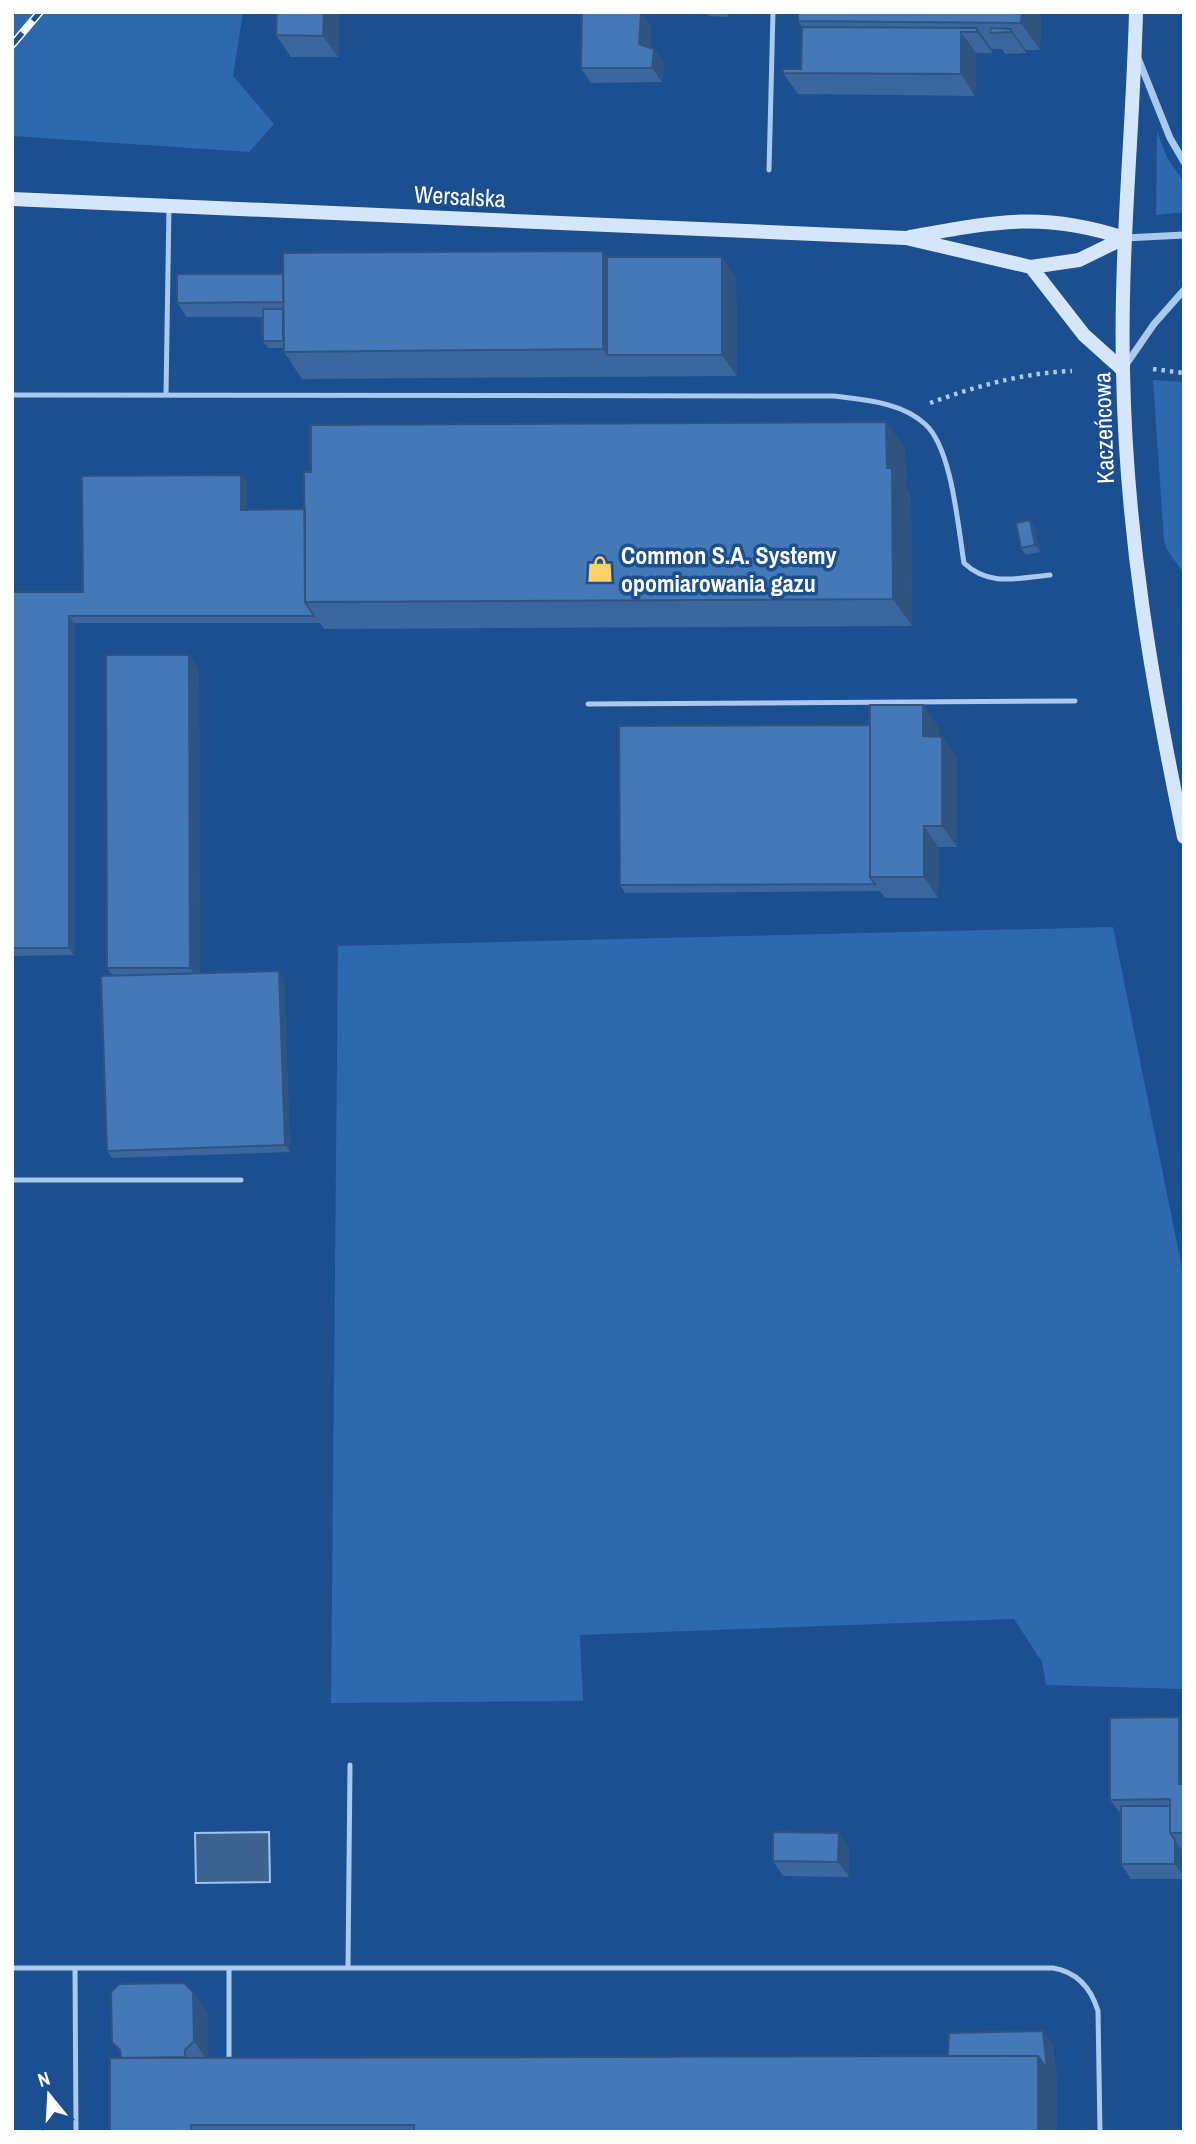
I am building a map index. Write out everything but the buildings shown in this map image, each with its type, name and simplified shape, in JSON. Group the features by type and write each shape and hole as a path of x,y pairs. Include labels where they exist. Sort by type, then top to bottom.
{"street":[{"name":"Kaczeńcowa","path":"1136,12 1124,238 1122,370 1135,566 1154,686 1184,837"},
{"path":"1135,51 1161,120 1184,162"},
{"name":"Wersalska","path":"12,199 905,238 1031,267 1079,260 1124,238"},
{"name":"Wersalska","path":"905,238 1031,220 1090,226 1124,238 1184,235"},
{"path":"1031,267 1084,335 1122,370 1154,324 1184,290"}],"lane":[{"path":"769,170 773,12"},
{"path":"166,395 169,206"},
{"path":"12,395 834,396 879,402 909,414 926,425 943,452 964,563 976,574 992,580 1050,575"},
{"path":"588,704 1075,701"},
{"path":"12,1180 240,1180"},
{"path":"348,1968 350,1765"},
{"path":"12,1968 1068,1970 1094,1997 1098,2011 1100,2132"},
{"path":"75,1968 76,2132"},
{"path":"229,1968 230,2071"}],"path":[{"path":"1153,369 1184,373"},
{"path":"909,414 931,402 1004,380 1041,372 1072,372"}],"shaded area":[{"path":"12,12 243,12 233,76 274,124 249,152 12,136"},
{"path":"1157,131 1167,158 1184,182 1184,212 1156,215"},
{"path":"1153,380 1184,382 1184,574 1166,548 1164,540"},
{"path":"1113,927 1184,1278 1184,1689 1046,1685 1042,1662 1014,1619 580,1635 583,1701 331,1703 338,946"},
{"path":"269,1832 270,1882 196,1883 195,1833"}],"railway":[{"path":"12,45 40,12"}],"place":[{"name":"Common S.A. Systemy opomiarowania gazu","path":"600,569"}]}
